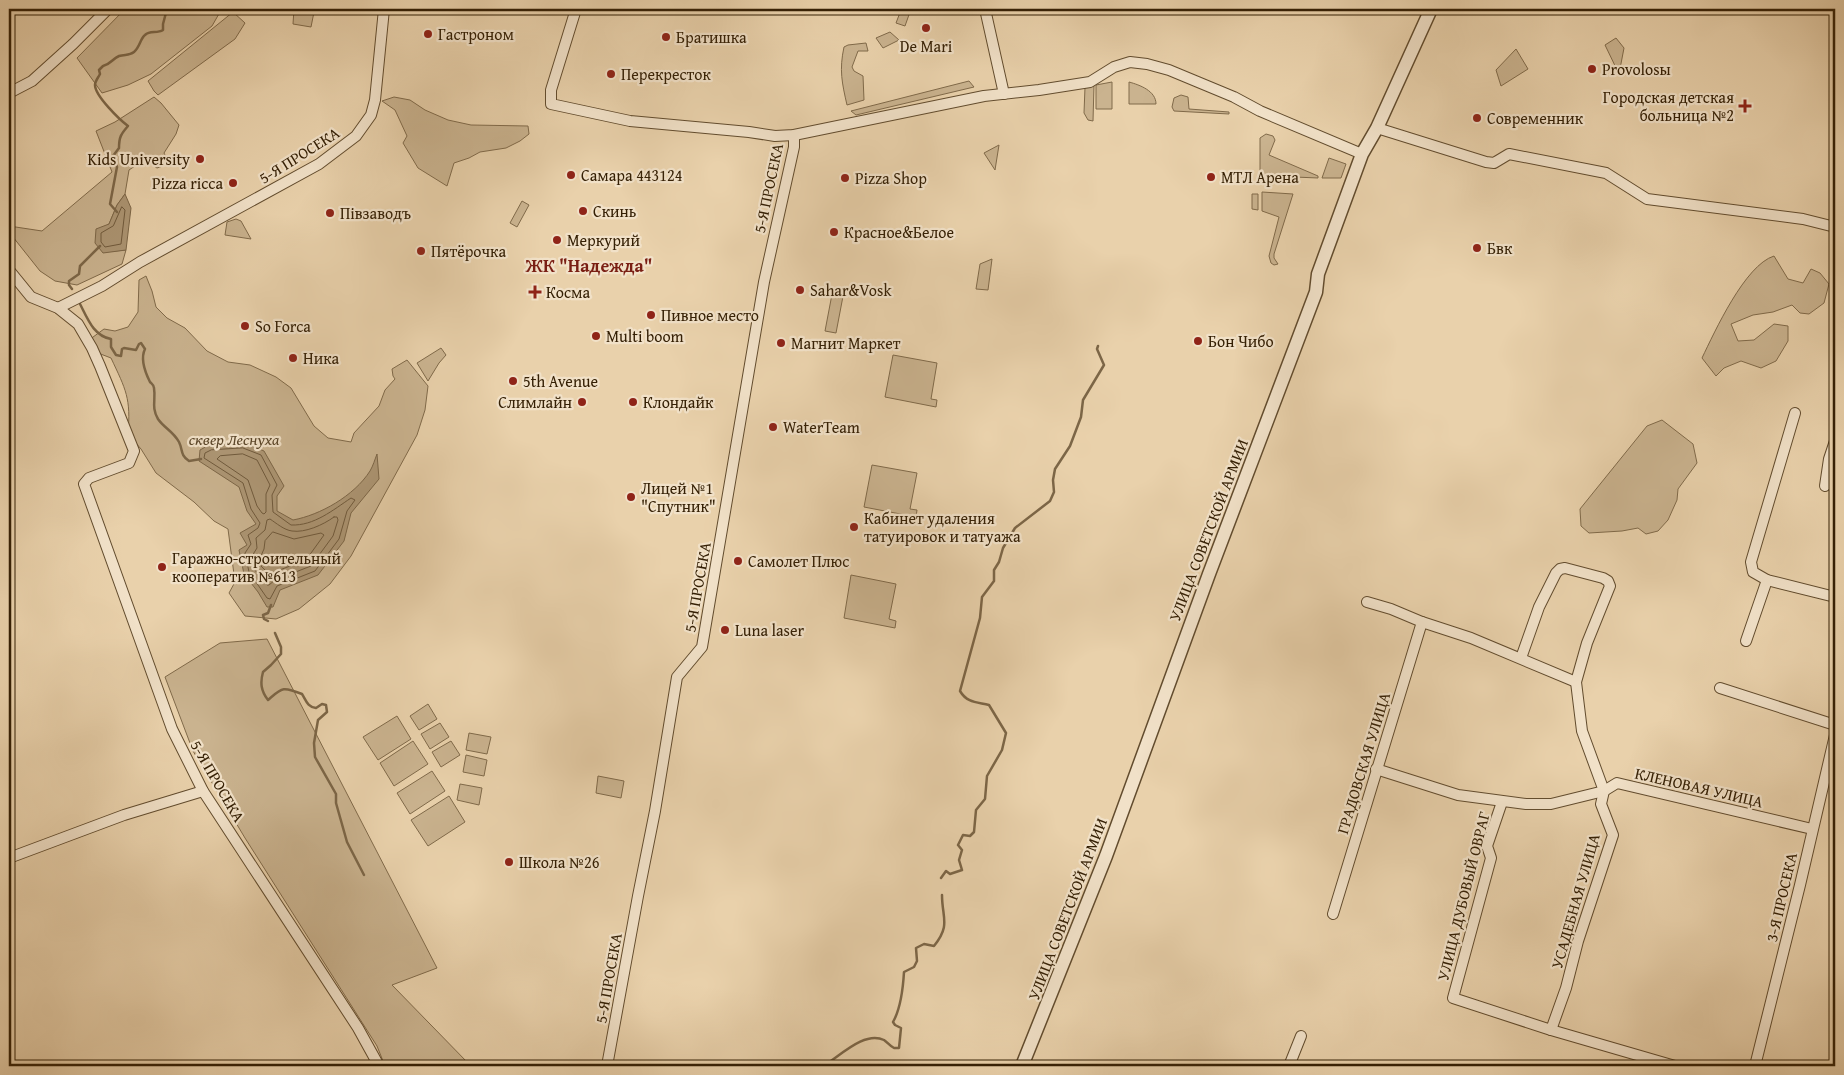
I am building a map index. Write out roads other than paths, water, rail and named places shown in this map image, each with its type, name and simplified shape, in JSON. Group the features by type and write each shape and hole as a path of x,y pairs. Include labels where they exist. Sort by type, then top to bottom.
{"street":[{"path":"9,93 32,82 108,9"},
{"name":"5-Я ПРОСЕКА","path":"379,1066 358,1028 202,791 172,729 84,484 89,478 129,463 134,451 92,348 78,324 58,308 102,286 140,262 319,164 356,136 371,115 375,100 384,9"},
{"name":"5-Я ПРОСЕКА","path":"576,9 550,90 551,104 630,121 775,136 794,135 984,96 1090,82 1114,67 1130,62 1169,70 1362,154"},
{"path":"985,9 1004,94"},
{"name":"УЛИЦА СОВЕТСКОЙ АРМИИ","path":"1022,1066 1106,856 1179,654 1316,292 1318,274 1362,154 1377,128 1431,9"},
{"path":"1377,128 1486,162 1494,163 1509,154 1606,172 1647,199 1803,219 1835,227"},
{"name":"5-Я ПРОСЕКА","path":"608,1066 655,812 677,677 702,647 764,282 794,147 794,135"},
{"path":"9,270 31,297 58,308"},
{"path":"1795,413 1751,562 1753,572 1767,580 1835,597"},
{"path":"1825,486 1829,459 1835,441"},
{"name":"УСАДЕБНАЯ УЛИЦА","path":"1521,658 1539,607 1556,573 1560,569 1565,568 1608,581 1610,586 1587,643 1576,682 1582,731 1604,791 1601,804 1613,835 1578,941 1566,988 1552,1030"},
{"path":"1746,641 1767,580"},
{"path":"1367,602 1471,638 1576,682"},
{"name":"ГРАДОВСКАЯ УЛИЦА","path":"1332,914 1422,622"},
{"path":"1720,688 1835,725"},
{"name":"3-Я ПРОСЕКА","path":"1755,1066 1835,735"},
{"name":"КЛЕНОВАЯ УЛИЦА","path":"1376,769 1458,795 1526,804 1551,804 1604,791 1617,783 1812,829"},
{"path":"9,858 124,815 202,791"},
{"name":"УЛИЦА ДУБОВЫЙ ОВРАГ","path":"1502,802 1487,846 1491,858 1453,998 1552,1030"},
{"path":"1552,1030 1675,1066"},
{"path":"1289,1066 1300,1036"}],"water":[{"path":"125,194 131,208 126,250 103,253 95,243 96,229 109,224 117,205"},
{"path":"245,443 264,451 284,486 277,496 277,511 293,520 314,514 346,496 370,471 377,454 379,479 351,513 344,541 318,575 280,590 273,607 267,607 244,574 239,550 247,545 240,533 256,524 247,511 239,487 199,461 200,450 209,445"}],"waterway":[{"path":"117,212 110,204 117,167 113,156 119,148 121,136 128,126 103,101 96,90 95,84 100,74 99,70 103,66 119,56 134,52 147,34 163,30 167,9"},
{"path":"72,289 69,281 79,274 80,266 100,246"},
{"path":"79,302 95,330 111,339 111,347 116,355 121,356 122,349 124,348 136,350 141,343 145,349 143,357 145,370 154,387 154,407 158,419 177,438 186,459 189,461 201,459"},
{"path":"941,878 946,871 950,874 962,870 959,860 962,850 958,845 963,835 970,836 974,832 976,810 985,799 987,776 1002,750 1006,733 989,705 969,700 960,691 980,618 982,597 994,581 994,570 999,562 1003,548 1015,528 1050,501 1054,492 1053,480 1055,469 1070,446 1081,417 1083,400 1104,365 1097,349 1098,346"},
{"path":"268,621 264,619 263,615 268,613 271,605"},
{"path":"275,633 281,647 281,654 263,672 261,683 264,693 268,700 283,689 286,689 302,694 307,703 313,707 316,708 322,704 326,705 327,712 318,720 314,743 315,757 336,794 336,803 347,842 364,875"},
{"path":"823,1066 852,1046 868,1039 884,1040 894,1048 899,1048 901,1028 893,1022 900,1005 904,972 914,967 917,961 916,948 924,944 934,946 939,939 944,927 942,895"}],"place":[{"name":"De Mari","path":"926,28"},
{"name":"Гастроном","path":"428,34"},
{"name":"Братишка","path":"666,37"},
{"name":"Provolosы","path":"1592,69"},
{"name":"Перекресток","path":"611,74"},
{"name":"Городская детская больница №2","path":"1745,106"},
{"name":"Современник","path":"1477,118"},
{"name":"Kids University","path":"200,159"},
{"name":"Самара 443124","path":"571,175"},
{"name":"МТЛ Арена","path":"1211,177"},
{"name":"Pizza Shop","path":"845,178"},
{"name":"Pizza ricca","path":"233,183"},
{"name":"Скинь","path":"583,211"},
{"name":"Пiвзаводъ","path":"330,213"},
{"name":"Красное&Белое","path":"834,232"},
{"name":"Меркурий","path":"557,240"},
{"name":"Бвк","path":"1477,248"},
{"name":"Пятёрочка","path":"421,251"},
{"name":"Sahar&Vosk","path":"800,290"},
{"name":"Косма","path":"535,292"},
{"name":"Пивное место","path":"651,315"},
{"name":"So Forca","path":"245,326"},
{"name":"Multi boom","path":"596,336"},
{"name":"Бон Чибо","path":"1198,341"},
{"name":"Магнит Маркет","path":"781,343"},
{"name":"Ника","path":"293,358"},
{"name":"5th Avenue","path":"513,381"},
{"name":"Слимлайн","path":"582,402"},
{"name":"Клондайк","path":"633,402"},
{"name":"WaterTeam","path":"773,427"},
{"name":"Лицей №1 \"Спутник\"","path":"631,497"},
{"name":"Кабинет удаления татуировок и татуажа","path":"854,527"},
{"name":"Самолет Плюс","path":"738,561"},
{"name":"Гаражно-строительный кооператив №613","path":"162,567"},
{"name":"Luna laser","path":"725,630"},
{"name":"Школа №26","path":"509,862"}],"district":[{"name":"ЖК \"Надежда\"","path":"589,266"}],"park label":[{"name":"сквер Леснуха","path":"234,439"}]}
